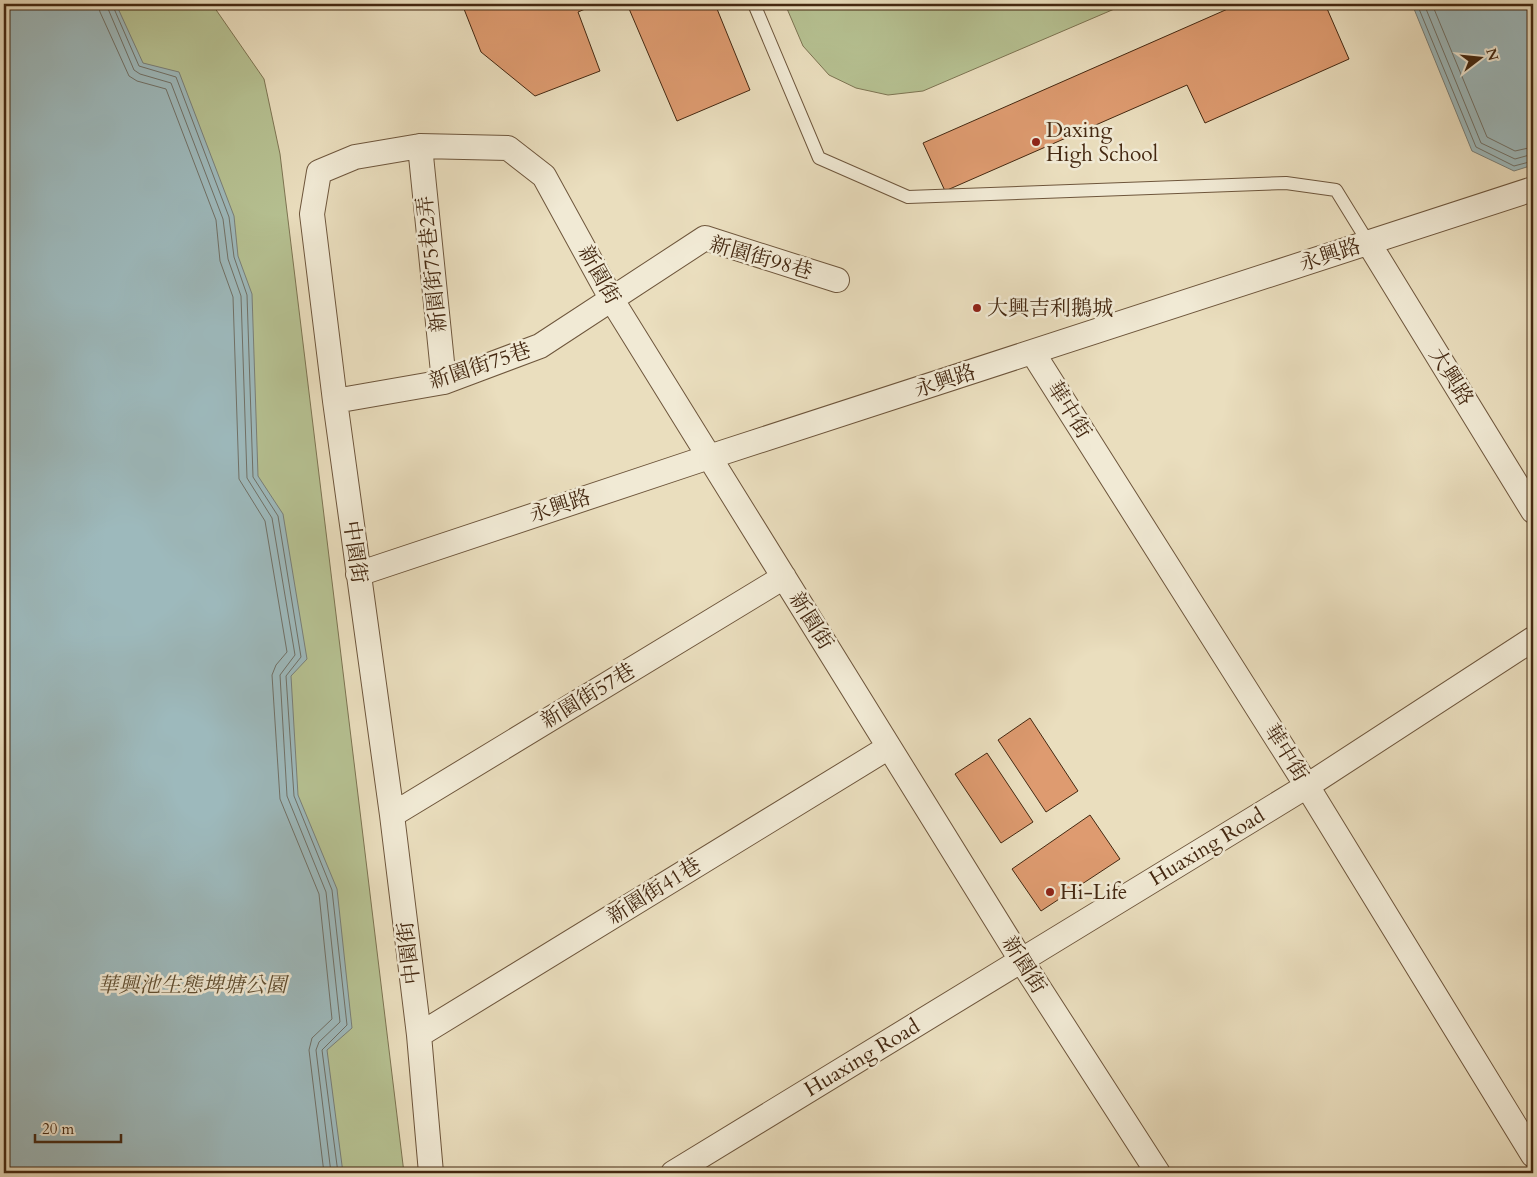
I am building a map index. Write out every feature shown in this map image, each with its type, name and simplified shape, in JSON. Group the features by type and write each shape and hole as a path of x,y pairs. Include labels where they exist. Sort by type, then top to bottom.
{"street":[{"name":"新園街","path":"420,146 508,148 544,176 612,300 1021,960 1158,1173"},
{"name":"新園街75巷2弄","path":"420,146 444,382"},
{"name":"中園街","path":"420,146 355,157 319,172 312,214 358,574 392,815 419,1035 431,1173"},
{"name":"永興路","path":"358,574 709,457 1533,189"},
{"name":"新園街98巷","path":"612,300 705,238 837,280"},
{"name":"大興路","path":"1368,242 1533,511"},
{"name":"新園街75巷","path":"335,401 444,382 540,346 612,300"},
{"name":"華中街","path":"1033,353 1307,786 1533,1155"},
{"name":"新園街57巷","path":"392,815 784,577"},
{"name":"Huaxing Road","path":"673,1173 1307,786 1533,639"},
{"name":"新園街41巷","path":"419,1035 889,747"}],"lane":[{"path":"754,4 819,158 908,197 1286,183 1336,190 1368,242"}],"green space":[{"name":"華興池生態埤塘公園","path":"4,4 212,4 264,79 280,154 404,1173 4,1173"},
{"path":"785,4 1126,4 923,91 888,95 856,88 829,75 803,46"}],"water":[{"name":"華興池生態埤塘公園","path":"4,4 116,4 143,63 179,72 234,216 238,256 252,294 258,476 283,514 307,659 291,676 298,795 337,889 352,1028 327,1050 343,1173 4,1173"},
{"path":"1412,4 1533,4 1533,165 1514,171 1472,151"}],"building":[{"path":"462,4 597,4 578,12 600,71 535,96 481,52"},
{"path":"627,4 715,4 750,90 677,121"},
{"path":"1239,4 1325,4 1349,59 1205,123 1187,85 945,191 923,143"},
{"path":"1030,718 1078,791 1046,812 998,740"},
{"path":"987,753 1033,822 1001,843 955,774"},
{"path":"1090,815 1120,859 1041,911 1012,869"}],"place":[{"name":"Daxing High School","path":"1036,142"},
{"name":"大興吉利鵝城","path":"977,308"},
{"name":"Hi-Life","path":"1050,892"}]}
